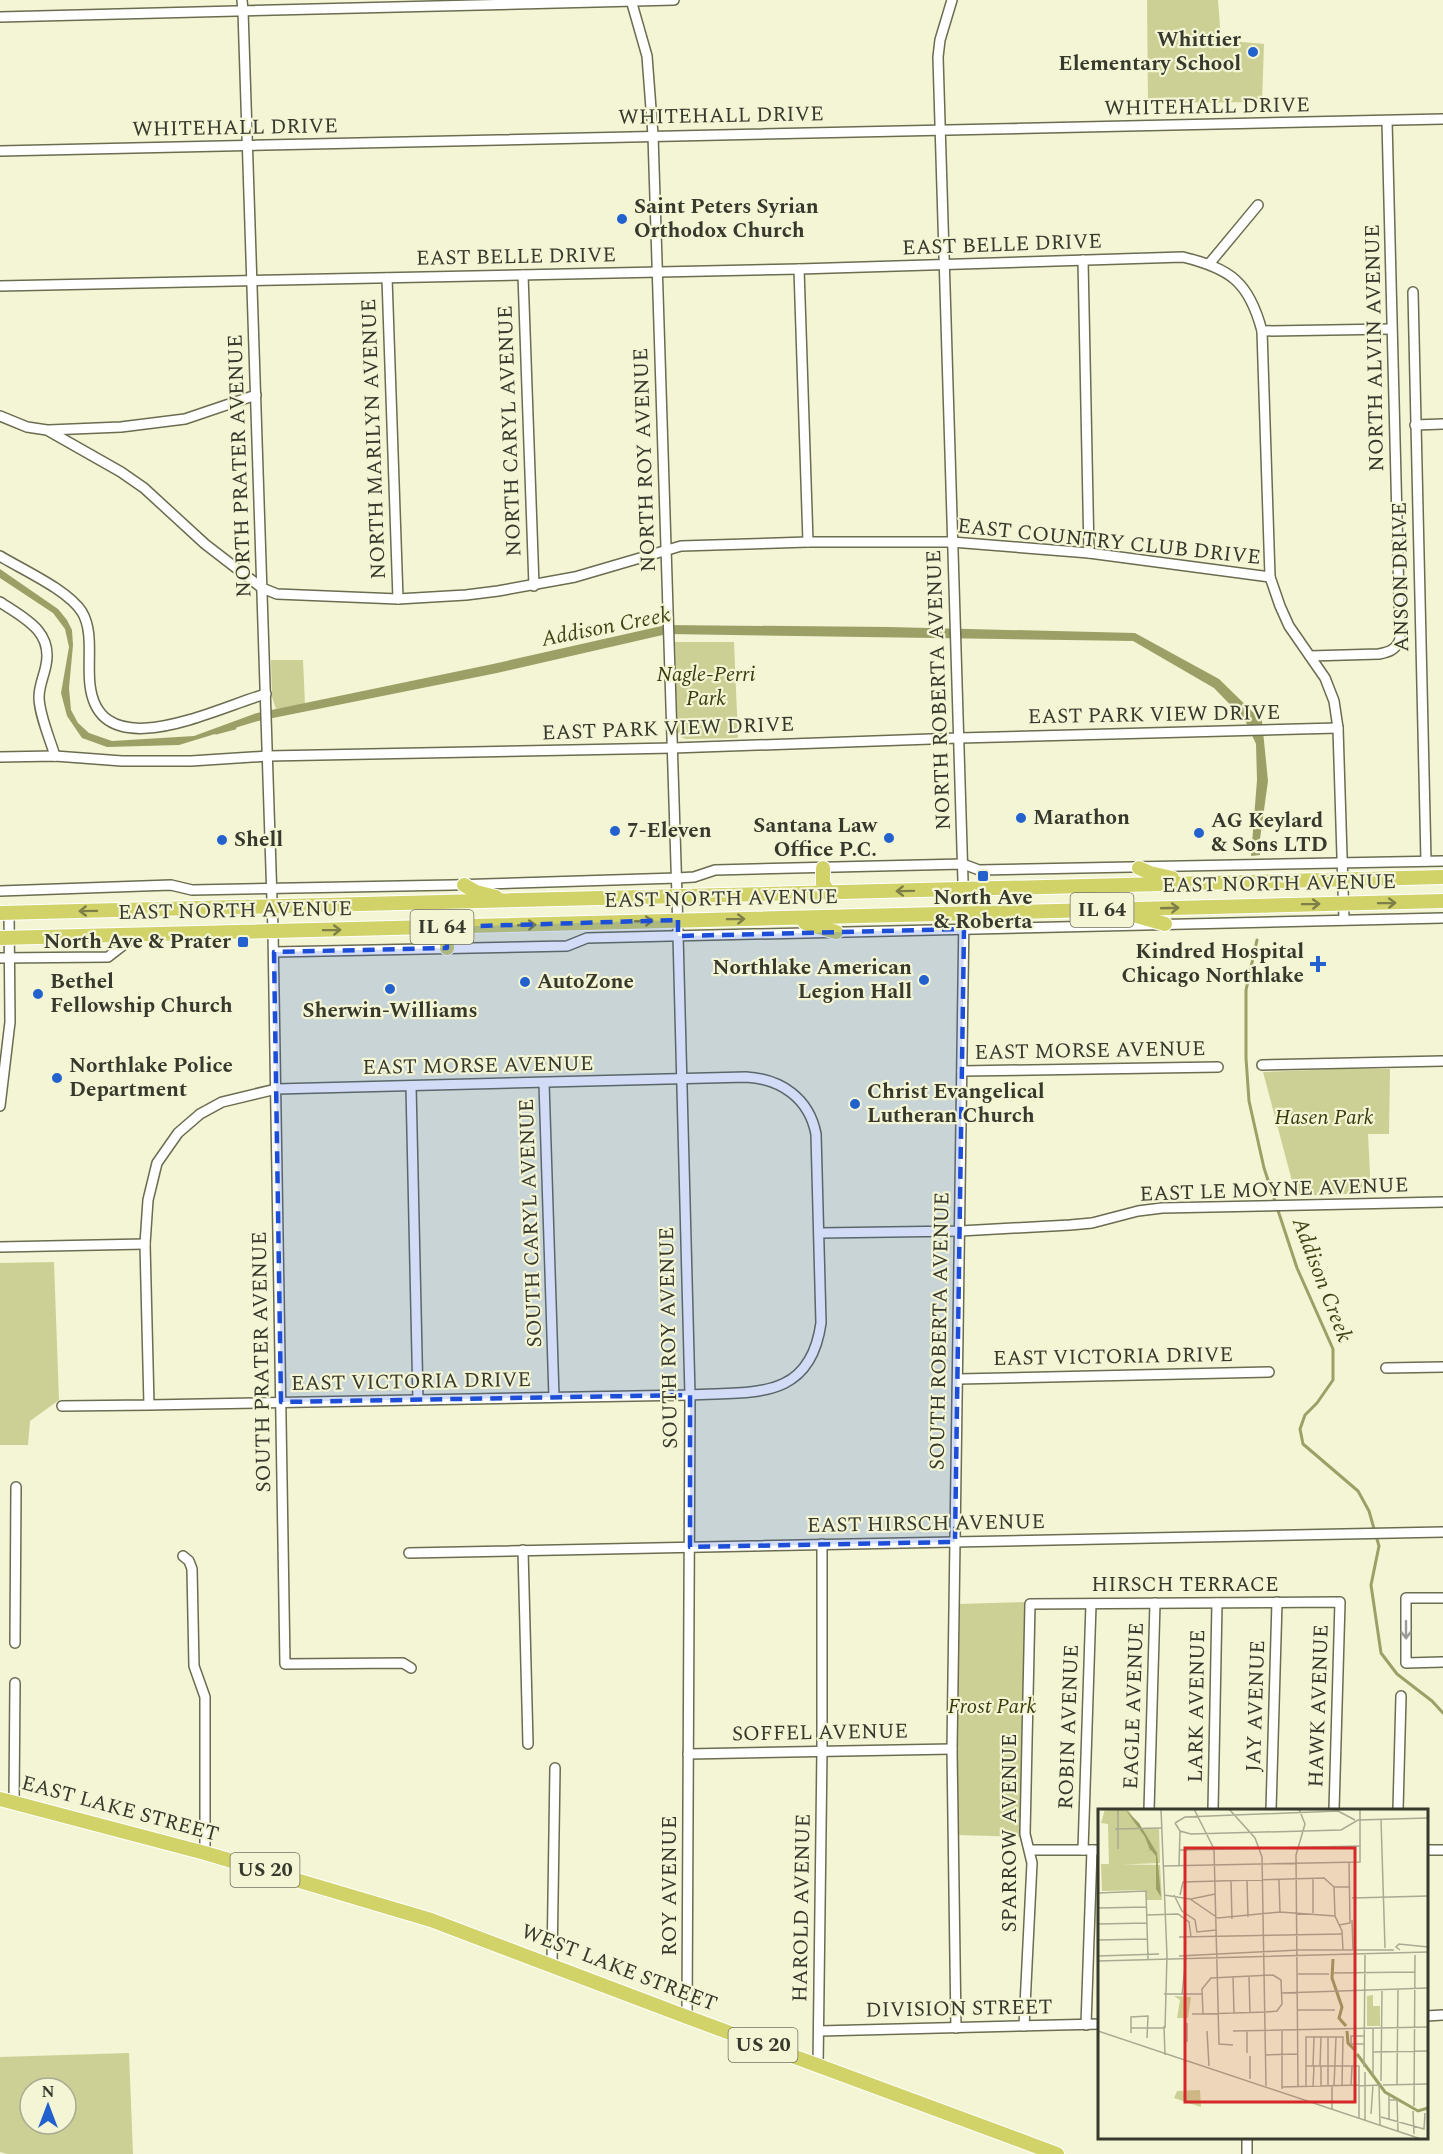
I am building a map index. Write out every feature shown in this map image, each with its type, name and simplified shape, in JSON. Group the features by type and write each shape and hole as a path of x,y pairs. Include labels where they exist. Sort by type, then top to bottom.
{"main road":[{"path":"823,868 824,883 828,892"},
{"path":"1139,868 1150,873 1192,883"},
{"name":"EAST NORTH AVENUE","path":"4,913 1443,877"},
{"path":"464,885 476,892 512,901"},
{"name":"EAST NORTH AVENUE","path":"5,938 1443,901"},
{"path":"1116,910 1165,924"},
{"path":"782,918 837,932"},
{"path":"446,927 447,948"},
{"name":"EAST LAKE STREET","path":"0,1799 205,1853 415,1914 470,1933"},
{"name":"WEST LAKE STREET","path":"470,1933 687,2017 1057,2154"}],"street":[{"name":"NORTH PRATER AVENUE","path":"242,0 273,931"},
{"name":"NORTH ROY AVENUE","path":"631,0 646,56 653,135 678,920"},
{"path":"0,17 674,0"},
{"name":"NORTH ROBERTA AVENUE","path":"952,0 940,40 938,57 964,914"},
{"name":"WHITEHALL DRIVE","path":"0,151 1443,119"},
{"name":"NORTH ALVIN AVENUE","path":"1310,656 1389,652 1398,646 1401,631 1387,121"},
{"path":"1209,264 1258,205"},
{"name":"EAST BELLE DRIVE","path":"0,286 799,269 1183,257 1209,264 1226,273 1244,288 1256,306 1262,331 1270,577 1290,626 1325,678 1334,701 1338,728 1344,920"},
{"path":"1083,260 1089,553"},
{"path":"799,269 808,542"},
{"name":"NORTH CARYL AVENUE","path":"523,275 534,585"},
{"name":"NORTH MARILYN AVENUE","path":"387,278 398,599"},
{"name":"ANSON DRIVE","path":"1413,292 1426,861"},
{"path":"1262,331 1391,329"},
{"path":"47,430 121,427 186,419 212,412 256,395"},
{"name":"EAST COUNTRY CLUB DRIVE","path":"0,416 27,427 47,430 104,461 136,483 205,544 262,588 277,594 398,599 466,595 575,577 681,546 808,542 952,542 1089,553 1270,577"},
{"path":"1415,425 1443,424"},
{"path":"0,556 66,595 82,612 88,635 92,694 98,710 109,720 128,727 153,728 171,725 266,694"},
{"path":"0,602 33,623 46,642 47,661 39,700 55,756"},
{"name":"EAST PARK VIEW DRIVE","path":"0,757 55,756 169,761 268,756 673,748 1338,728"},
{"name":"EAST NORTH AVENUE","path":"0,891 171,885 192,890 464,885 677,878 715,870 963,864 978,870 1443,861"},
{"path":"0,1106 10,1022 4,913"},
{"name":"SOUTH ROBERTA AVENUE","path":"952,1749 964,914"},
{"name":"EAST NORTH AVENUE","path":"273,952 567,946 587,938 1443,918"},
{"name":"SOUTH ROY AVENUE","path":"678,920 690,1395 688,1754"},
{"name":"SOUTH PRATER AVENUE","path":"273,931 285,1664 403,1663 411,1668"},
{"path":"5,958 108,957 137,934"},
{"path":"1262,1065 1443,1061"},
{"name":"EAST MORSE AVENUE","path":"962,1071 1218,1067"},
{"name":"EAST MORSE AVENUE","path":"149,1405 145,1244 148,1200 157,1163 178,1132 200,1114 222,1102 276,1089 544,1083 681,1077 764,1079 785,1087 802,1101 813,1119 816,1134 820,1233"},
{"name":"SOUTH CARYL AVENUE","path":"544,1083 554,1397"},
{"path":"411,1086 418,1400"},
{"name":"EAST LE MOYNE AVENUE","path":"820,1233 960,1231 1092,1223 1138,1210 1162,1208 1443,1202"},
{"name":"EAST VICTORIA DRIVE","path":"62,1406 690,1395 764,1391 782,1386 793,1379 814,1356 819,1342 821,1323 820,1233"},
{"path":"0,1247 145,1244"},
{"path":"1386,1368 1443,1367"},
{"name":"EAST VICTORIA DRIVE","path":"958,1379 1269,1372"},
{"path":"15,1642 16,1487"},
{"name":"EAST HIRSCH AVENUE","path":"409,1552 1443,1532"},
{"name":"HAROLD AVENUE","path":"819,2066 822,1545"},
{"path":"523,1550 528,1744"},
{"path":"183,1556 189,1561 194,1577 194,1666 205,1697 205,1853"},
{"path":"1443,1598 1406,1598 1406,1663 1443,1662"},
{"name":"JAY AVENUE","path":"1271,1809 1277,1602"},
{"name":"HIRSCH TERRACE","path":"1030,1604 1340,1602"},
{"name":"HAWK AVENUE","path":"1334,1809 1340,1602"},
{"name":"EAGLE AVENUE","path":"1149,1809 1155,1603"},
{"name":"LARK AVENUE","path":"1213,1809 1217,1603"},
{"name":"SPARROW AVENUE","path":"1024,2026 1032,1863 1025,1834 1030,1604"},
{"name":"ROBIN AVENUE","path":"1086,2025 1092,1850 1091,1604"},
{"path":"14,1803 15,1683"},
{"path":"1398,1809 1401,1696"},
{"path":"952,1749 956,2028"},
{"name":"SOFFEL AVENUE","path":"688,1754 952,1749"},
{"name":"ROY AVENUE","path":"687,2017 688,1754"},
{"path":"552,1964 555,1768"},
{"path":"1030,1850 1092,1850"},
{"path":"1428,2016 1443,2015"},
{"name":"DIVISION STREET","path":"819,2031 1098,2024"}],"highlighted area":[{"path":"678,920 678,936 964,929 955,1542 690,1547 690,1395 281,1402 274,952 447,948 446,927"}],"green space":[{"path":"1147,0 1218,0 1221,40 1264,44 1262,102 1148,103"},
{"name":"Nagle-Perri Park","path":"675,642 734,642 738,738 686,739 677,732"},
{"path":"271,660 303,660 305,705 276,709 272,697"},
{"name":"Hasen Park","path":"1390,1069 1389,1134 1368,1134 1371,1193 1296,1196 1263,1072"},
{"path":"54,1262 59,1400 30,1421 28,1445 0,1445 0,1263"},
{"name":"Frost Park","path":"1028,1602 1023,1837 957,1835 958,1604"},
{"path":"129,2053 133,2154 7,2154 0,2152 0,2057"}],"shaded area":[{"path":"0,569 58,609 67,620 72,630 73,645 69,688 71,710 78,723 89,733 112,741 194,736 257,713 666,625 889,627 1135,633 1219,679 1262,721 1268,781 1260,855 1251,856 1257,780 1256,744 1245,720 1214,688 1133,641 667,634 497,673 258,721 179,745 107,747 82,738 67,716 61,693 69,647 65,629 53,613 0,578"}],"waterway":[{"name":"Addison Creek","path":"216,733 235,728"},
{"name":"Addison Creek","path":"1257,940 1246,990 1246,1058 1249,1101 1264,1168 1297,1268 1333,1349 1333,1380 1317,1403 1305,1415 1300,1429 1303,1444 1358,1491 1369,1511 1379,1546 1371,1585 1381,1653 1397,1674 1432,1701 1443,1713"}],"place":[{"name":"Whittier Elementary School","path":"1253,52"},
{"name":"Saint Peters Syrian Orthodox Church","path":"622,219"},
{"name":"Marathon","path":"1021,818"},
{"name":"7-Eleven","path":"615,831"},
{"name":"AG Keylard & Sons LTD","path":"1199,833"},
{"name":"Santana Law Office P.C.","path":"889,838"},
{"name":"Shell","path":"222,840"},
{"name":"North Ave & Roberta","path":"983,876"},
{"name":"North Ave & Prater","path":"243,942"},
{"name":"Kindred Hospital Chicago Northlake","path":"1318,964"},
{"name":"Northlake American Legion Hall","path":"924,980"},
{"name":"AutoZone","path":"525,982"},
{"name":"Sherwin-Williams","path":"390,989"},
{"name":"Bethel Fellowship Church","path":"38,994"},
{"name":"Northlake Police Department","path":"57,1078"},
{"name":"Christ Evangelical Lutheran Church","path":"855,1104"}]}
